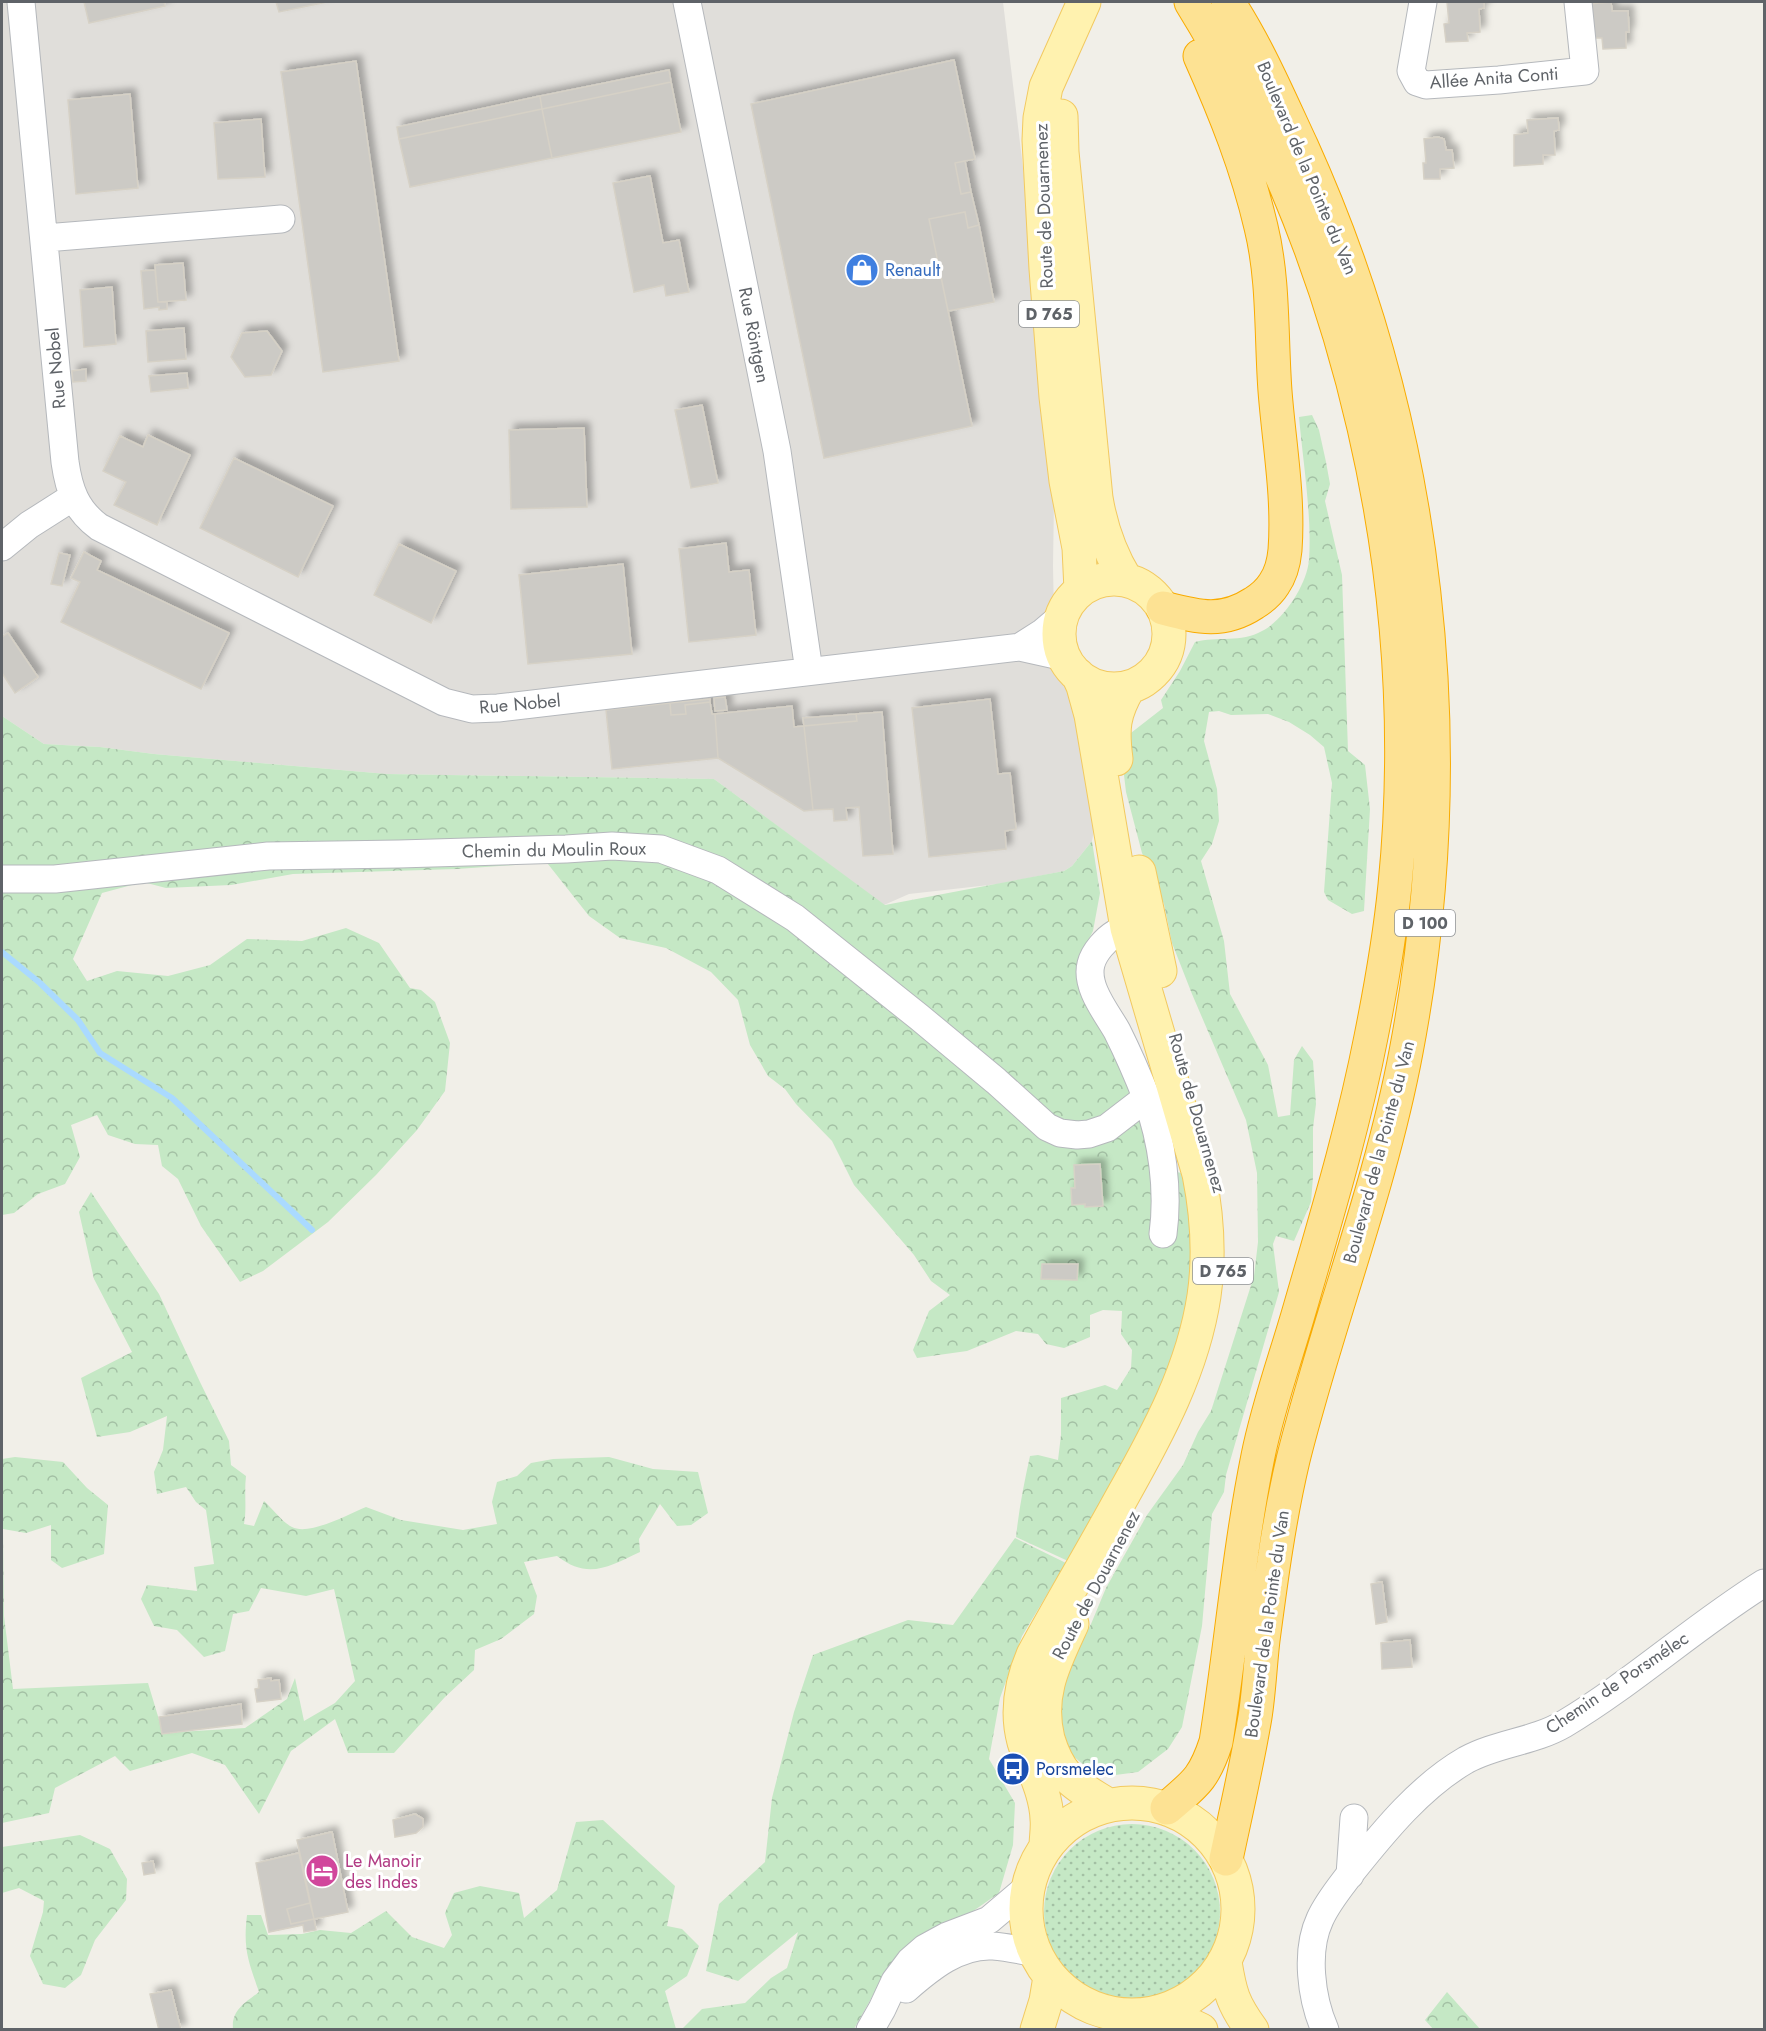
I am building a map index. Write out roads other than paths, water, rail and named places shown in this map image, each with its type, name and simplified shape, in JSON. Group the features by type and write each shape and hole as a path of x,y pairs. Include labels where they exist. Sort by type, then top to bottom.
{"highway":[{"path":"1163,608 1199,617 1216,618 1246,608 1267,593 1275,583 1283,560 1286,528 1274,388 1268,273 1262,230 1247,174 1230,125 1195,43 1171,2"},
{"name":"Boulevard de la Pointe du Van","path":"1167,1808 1198,1782 1209,1762 1216,1742 1245,1531 1259,1451 1353,1121 1367,1058 1387,951 1395,886 1399,833 1401,732 1398,645 1382,513 1339,329 1297,214 1250,109 1191,2"},
{"name":"Boulevard de la Pointe du Van","path":"1226,1859 1255,1717 1262,1643 1277,1538 1291,1472 1383,1148 1406,1054 1427,914 1434,792 1431,663 1425,589 1403,458 1381,365 1358,286 1327,204 1269,74 1228,2"}],"main road":[{"name":"Route de Douarnenez","path":"1072,603 1082,570 1066,481 1056,397 1039,140 1040,118 1046,87 1084,2"},
{"name":"Route de Douarnenez","path":"1068,41 1060,134 1096,498 1102,531 1115,563 1126,580"},
{"path":"1126,580 1148,590 1163,608 1168,623 1169,640 1165,656 1156,670 1144,680 1129,687 1111,689 1093,684 1071,666 1060,644 1060,629 1072,603 1102,581 1126,580"},
{"name":"Route de Douarnenez","path":"1046,1847 1047,1818 1039,1780 1024,1741 1020,1698 1024,1676 1033,1655 1137,1470 1176,1394 1189,1359 1204,1295 1206,1264 1205,1204 1199,1174 1126,928 1091,715 1071,666"},
{"name":"Route de Douarnenez","path":"1108,1805 1081,1788 1067,1776 1058,1764 1050,1747 1045,1726 1045,1693 1050,1674 1081,1606 1164,1460 1196,1392 1214,1338 1220,1306 1224,1259 1224,1218 1217,1170 1165,998 1120,792 1114,744 1114,717 1129,687"},
{"path":"1037,2030 1047,2001 1042,1965 1026,1920 1028,1887 1035,1866 1046,1847 1070,1824 1084,1814 1108,1805 1128,1803 1167,1808 1191,1820 1211,1837 1226,1859 1237,1889 1239,1921 1234,1942 1214,1979 1182,2004 1162,2012 1114,2023 1096,2010 1070,1997 1042,1965"},
{"path":"1225,1962 1230,1992 1237,2009 1252,2030"},
{"path":"1162,2012 1201,2030"}],"street":[{"name":"Rue Nobel","path":"21,2 68,484 85,517 99,527 444,702 472,709 498,708 1020,647 1042,633 1072,603"},
{"name":"Rue Röntgen","path":"687,2 777,451 809,671"},
{"name":"Allée Anita Conti","path":"1423,2 1411,71 1417,82 1426,85 1584,71 1578,2"},
{"path":"45,238 281,219"},
{"path":"2,548 29,525 73,497"},
{"name":"Rue Nobel","path":"1020,647 1071,666"},
{"name":"Chemin du Moulin Roux","path":"2,879 55,879 268,856 399,854 612,846 661,849 718,870 795,918 928,1024 1047,1126 1060,1133 1089,1134 1107,1128 1146,1098"},
{"path":"1144,899 1126,928 1114,934 1104,944 1094,958 1090,972 1099,1001 1116,1031 1146,1098 1157,1132 1162,1159 1166,1210 1163,1234"},
{"name":"Chemin de Porsmélec","path":"1325,2030 1317,2007 1312,1966 1313,1942 1319,1920 1350,1875 1391,1826 1438,1780 1467,1760 1495,1748 1537,1737 1563,1724 1631,1679 1764,1583"},
{"path":"1350,1875 1354,1818"},
{"path":"876,2019 895,1981 910,1962 926,1948 947,1936 989,1920 1028,1887"},
{"path":"876,2019 931,1967 961,1952 991,1946 1042,1965"}],"waterway":[{"path":"2,952 40,983 78,1020 100,1053 172,1098 312,1230"}],"place":[{"name":"Renault","path":"862,270"},
{"name":"Porsmelec","path":"1013,1769"},
{"name":"Le Manoir des Indes","path":"322,1871"}]}
